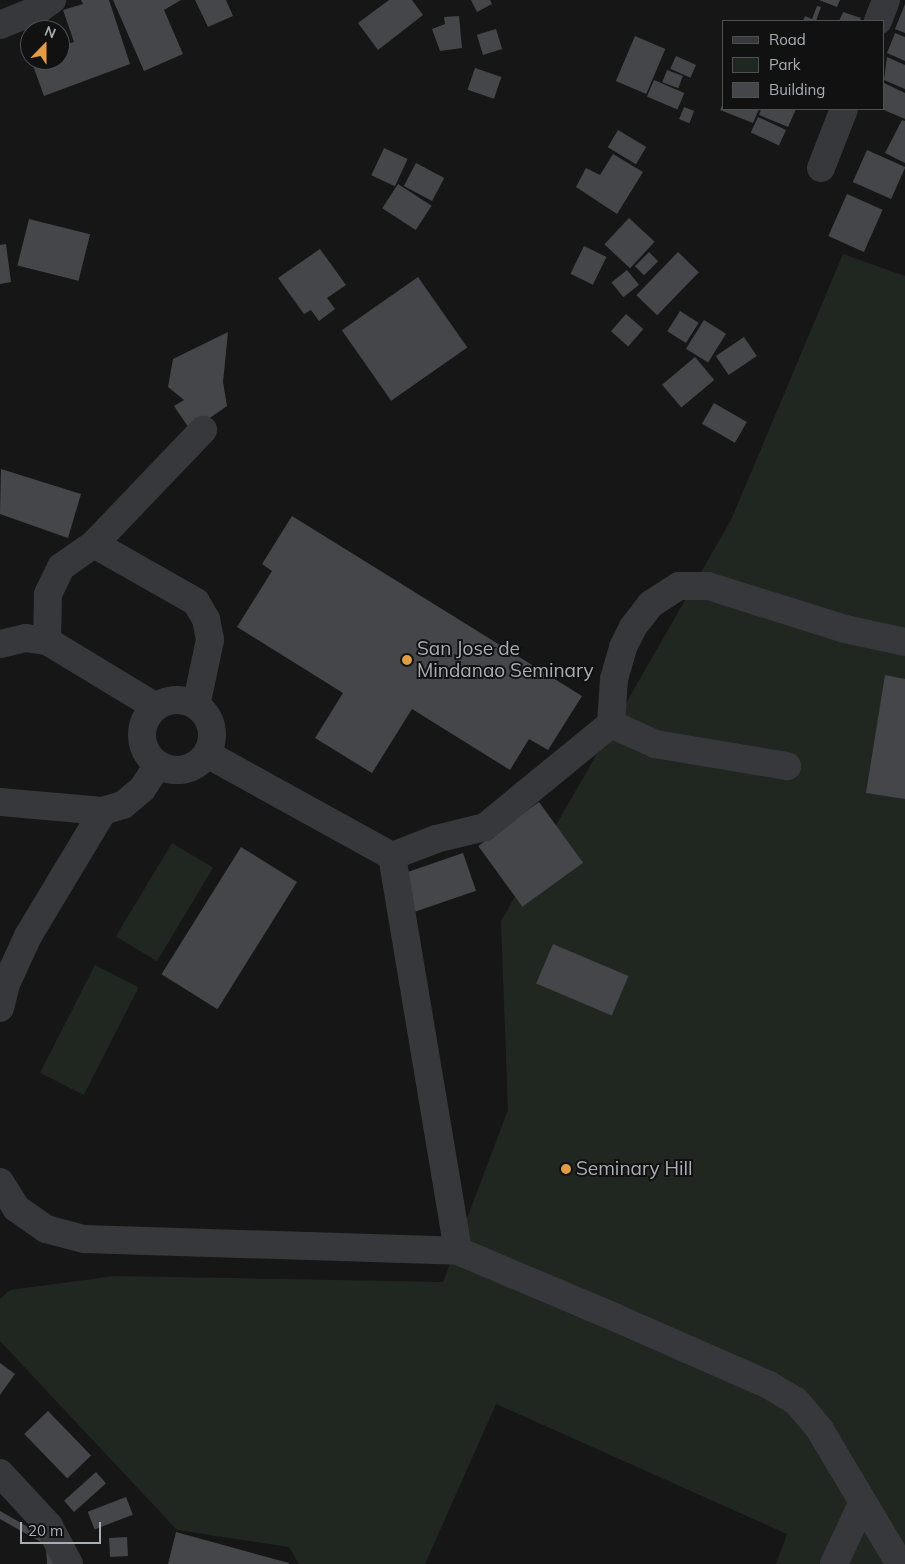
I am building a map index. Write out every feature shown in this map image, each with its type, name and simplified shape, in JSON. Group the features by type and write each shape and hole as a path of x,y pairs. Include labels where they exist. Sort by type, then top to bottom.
{"street":[{"path":"0,25 39,9 52,0"},
{"path":"878,20 886,0"},
{"path":"821,168 844,110"},
{"path":"47,641 46,612 52,581 61,567 94,544 203,430"},
{"path":"94,544 196,602 206,619 210,640 196,706"},
{"path":"207,754 392,856 436,839 485,827 611,724 614,679 623,647 633,627 651,604 679,586 708,586 845,629 905,642"},
{"path":"0,644 25,638 47,641 156,707"},
{"path":"184,700 196,706 206,715 212,727 212,741 207,754 198,764 185,770 171,770 158,765 149,755 143,743 142,729 156,707 170,701 184,700"},
{"path":"611,724 655,744 787,766"},
{"path":"0,802 103,810 123,805 142,789 158,765"},
{"path":"0,1008 6,984 28,936 103,810"},
{"path":"392,856 458,1251"},
{"path":"0,1182 16,1208 46,1228 84,1239 458,1251 769,1385 796,1401 820,1430 862,1504 900,1564"},
{"path":"0,1473 49,1526 69,1564"},
{"path":"834,1564 862,1504"}],"green space":[{"path":"843,254 905,276 905,1564 776,1564 787,1534 496,1404 425,1564 299,1564 289,1547 177,1530 0,1341 0,1299 10,1290 115,1276 443,1282 508,1110 501,921 731,520"},
{"path":"172,843 213,868 157,961 116,936"},
{"path":"95,965 139,987 84,1095 40,1073"}],"building":[{"path":"81,0 109,0 130,64 44,96 35,70 70,70 70,43 74,42 70,30 70,20 66,20 63,10 83,4"},
{"path":"113,0 181,0 164,10 183,54 144,71"},
{"path":"195,0 226,0 233,16 208,27"},
{"path":"389,0 412,0 423,15 378,50 358,23"},
{"path":"471,0 490,0 492,4 477,12"},
{"path":"819,0 840,0 837,7"},
{"path":"905,4 905,33 895,29"},
{"path":"817,6 821,7 816,20 803,20 805,16 812,19"},
{"path":"843,12 861,18 860,20 839,20"},
{"path":"459,16 462,48 440,51 432,29 445,24 444,17"},
{"path":"496,29 502,49 483,55 477,35"},
{"path":"895,33 905,37 905,61 887,53"},
{"path":"635,36 665,49 646,94 616,81"},
{"path":"676,56 696,65 690,78 670,69"},
{"path":"887,57 905,65 905,89 885,80"},
{"path":"475,68 501,77 494,99 468,90"},
{"path":"667,70 683,76 678,88 662,82"},
{"path":"654,80 684,93 677,109 647,97"},
{"path":"885,83 905,93 905,119 884,110"},
{"path":"722,106 722,110 759,110 753,123 720,110"},
{"path":"684,107 694,111 689,123 679,119"},
{"path":"761,110 796,110 788,127 759,115"},
{"path":"758,117 786,130 779,146 751,132"},
{"path":"902,120 905,121 905,163 885,153"},
{"path":"618,130 646,147 636,164 608,147"},
{"path":"384,148 408,159 395,186 371,175"},
{"path":"867,150 905,167 891,199 853,182"},
{"path":"613,154 643,172 617,214 576,187 586,168 600,175"},
{"path":"416,163 444,178 432,201 404,186"},
{"path":"398,184 432,206 416,230 382,208"},
{"path":"847,194 883,210 864,252 828,236"},
{"path":"629,218 655,242 630,268 604,244"},
{"path":"29,219 90,234 79,281 17,266"},
{"path":"6,244 11,282 0,284 0,245"},
{"path":"584,246 606,257 593,285 570,274"},
{"path":"320,249 346,285 327,298 335,309 319,321 311,310 304,314 278,278"},
{"path":"649,252 658,261 644,275 635,266"},
{"path":"678,252 699,272 657,315 636,295"},
{"path":"627,270 639,285 623,297 611,283"},
{"path":"418,277 467,347 391,401 342,330"},
{"path":"680,311 699,323 686,343 667,331"},
{"path":"626,314 643,329 628,346 611,331"},
{"path":"704,320 726,334 708,363 686,349"},
{"path":"228,332 223,382 227,406 191,431 174,406 184,400 168,387 173,359"},
{"path":"744,337 757,356 729,375 716,356"},
{"path":"695,357 714,380 681,408 662,385"},
{"path":"714,403 747,422 735,443 702,424"},
{"path":"1,469 81,494 68,538 0,514"},
{"name":"San Jose de Mindanao Seminary","path":"292,516 582,696 548,750 529,739 510,770 412,709 372,773 315,738 343,693 237,627 272,571 262,564"},
{"path":"885,675 905,679 905,799 866,793"},
{"path":"539,802 583,863 522,907 478,846"},
{"path":"241,847 297,882 217,1009 162,974"},
{"path":"463,853 476,891 410,914 397,876"},
{"path":"553,944 628,976 612,1016 536,984"},
{"path":"0,1363 15,1374 0,1395"},
{"path":"48,1411 91,1456 67,1479 24,1434"},
{"path":"96,1472 106,1483 74,1512 64,1501"},
{"path":"126,1497 133,1515 95,1529 88,1512"},
{"path":"0,1511 58,1544 59,1564 47,1564 46,1545 0,1519"},
{"path":"176,1532 289,1563 289,1564 168,1564"},
{"path":"127,1537 128,1556 110,1557 109,1538"}],"place":[{"name":"San Jose de Mindanao Seminary","path":"407,660"},
{"name":"Seminary Hill","path":"566,1169"}]}
